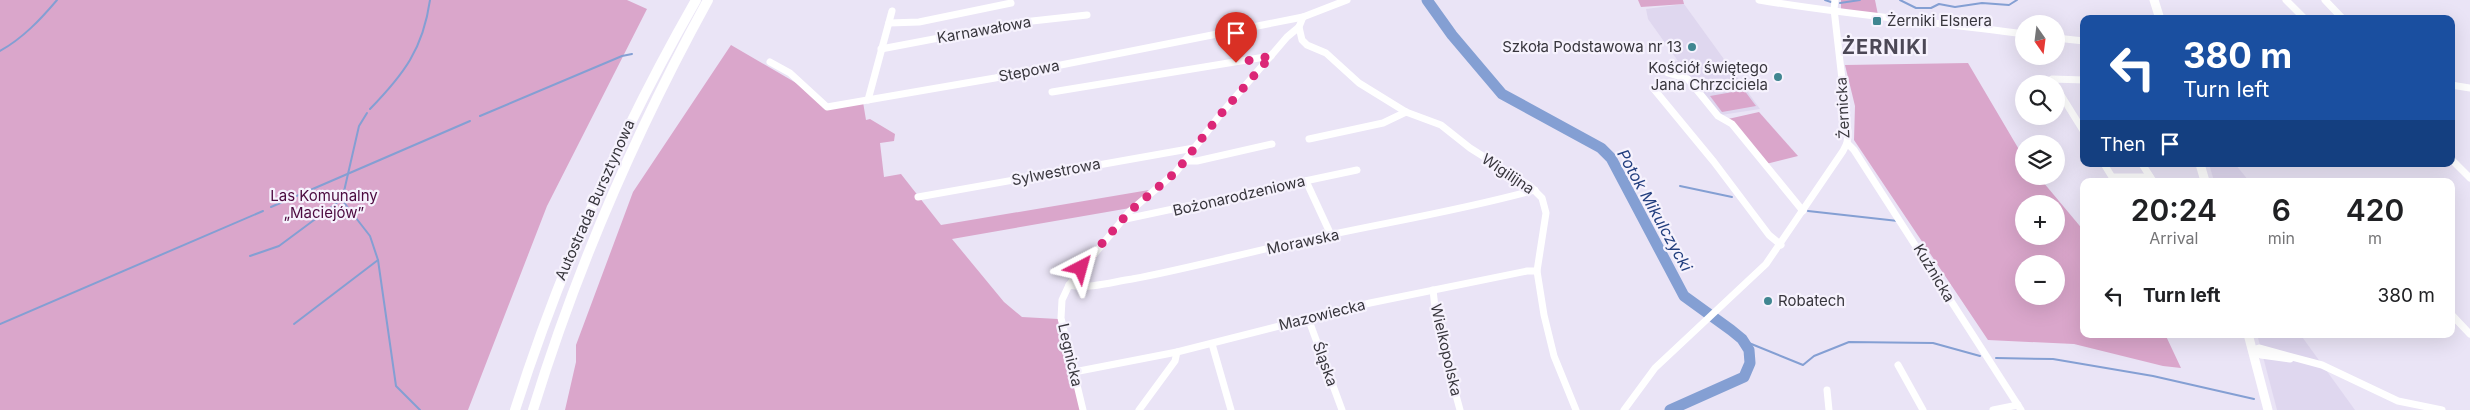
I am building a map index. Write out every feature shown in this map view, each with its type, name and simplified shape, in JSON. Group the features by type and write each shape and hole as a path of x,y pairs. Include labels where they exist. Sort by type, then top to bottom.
{"highway":[{"name":"Autostrada Bursztynowa","path":"515,410 557,287 619,141 696,0"},
{"name":"Autostrada Bursztynowa","path":"533,410 577,277 633,142 708,0"}],"main road":[{"path":"2154,0 2159,15"},
{"path":"2249,338 2268,410"}],"street":[{"path":"1303,17 1347,0"},
{"path":"1759,0 1835,13 2015,33"},
{"name":"Żernicka","path":"1624,410 1644,380 1703,322 1754,277 1781,245 1847,143 1848,132 1835,0"},
{"path":"2286,0 2301,15"},
{"path":"2325,0 2339,15"},
{"path":"888,23 919,22 1011,3"},
{"path":"868,100 892,11"},
{"name":"Karnawałowa","path":"881,49 1023,22 1088,15"},
{"name":"Legnicka","path":"1083,410 1061,318 1062,300 1069,285 1121,220 1184,161 1271,56 1299,27 1303,17"},
{"name":"Stepowa","path":"770,62 790,73 827,107 1303,17"},
{"name":"Wigilijna","path":"1299,27 1302,40 1306,45 1326,53 1359,83 1406,112 1441,125 1470,148 1535,190 1542,198 1546,213 1537,271 1544,315 1554,356 1576,410"},
{"path":"2065,39 2080,41"},
{"path":"1052,92 1148,75 1222,66 1271,56"},
{"path":"1668,73 1688,80 1718,116 1732,124 1803,211"},
{"path":"2065,80 2080,80"},
{"path":"2455,86 2470,88"},
{"path":"1653,88 1714,162 1769,235 1781,245"},
{"path":"2065,101 2080,126"},
{"path":"1308,139 1383,123 1406,112"},
{"name":"Kuźnicka","path":"1847,143 1854,150 1912,235 1981,349 2020,408"},
{"path":"1184,161 1197,161 1272,144"},
{"name":"Sylwestrowa","path":"918,197 1194,148"},
{"path":"2455,164 2470,178"},
{"path":"2106,167 2112,178"},
{"path":"2144,167 2151,178"},
{"name":"Bożonarodzeniowa","path":"1121,220 1357,170"},
{"path":"1306,181 1331,235"},
{"name":"Morawska","path":"1069,285 1103,284 1188,268 1331,235 1467,208 1535,190"},
{"name":"Mazowiecka","path":"1074,372 1177,352 1308,318 1433,290 1537,271"},
{"name":"Wielkopolska","path":"1433,290 1437,324 1460,410"},
{"name":"Śląska","path":"1308,318 1342,410"},
{"path":"2455,318 2470,334"},
{"path":"1212,344 1231,410"},
{"path":"2252,350 2261,355 2298,359 2336,370 2398,401 2442,410"},
{"path":"1139,410 1175,360 1177,352"},
{"path":"1898,365 1923,410"},
{"path":"1827,390 1829,410"},
{"path":"1993,410 2020,408"}],"shaded area":[{"name":"Szkoła Podstawowa nr 13","path":"1684,4 1760,109 1721,115 1688,74 1684,75 1674,62 1678,61 1648,19 1646,9"},
{"path":"2210,167 2237,167 2247,178 2213,178"},
{"path":"2258,338 2303,338 2355,410 2277,410"}],"green space":[{"name":"Las Komunalny „Maciejów”","path":"0,0 627,0 647,9 547,206 468,410 0,410"},
{"path":"1638,0 1683,0 1684,4 1641,7"},
{"path":"1841,0 1875,0 1878,15 1841,13"},
{"path":"731,45 815,94 827,109 863,102 866,120 870,119 895,134 894,141 880,143 884,177 901,174 941,225 1149,190 1130,208 952,239 1004,302 1022,317 1058,319 1083,410 565,410 576,362 576,345 633,192"},
{"path":"1968,63 2015,143 2015,185 2046,185 2054,195 2015,195 2015,245 2065,245 2065,208 2080,226 2080,338 2167,338 2181,368 2163,366 2074,344 1988,340 1854,140 1855,106 1845,65"},
{"path":"1744,90 1756,106 1722,112 1710,96"},
{"path":"1759,112 1798,156 1766,164 1728,119"}],"waterway":[{"path":"0,51 31,28 57,0"},
{"path":"370,109 393,84 410,60 422,33 430,0"},
{"name":"Potok Mikulczycki","path":"1427,0 1452,35 1502,94 1601,148 1611,158 1684,296 1742,339 1749,350 1750,363 1744,377 1670,410"},
{"path":"1825,0 1831,2"},
{"path":"1840,3 1860,0"},
{"path":"1900,0 1916,8 1931,8 1939,4 1955,7 1982,3 2009,5 2017,0"},
{"path":"480,116 622,56 632,54"},
{"path":"348,174 359,126 367,113"},
{"path":"348,174 470,121"},
{"path":"271,207 348,174"},
{"path":"348,174 342,200 370,236 378,260"},
{"path":"1680,186 1732,197"},
{"path":"250,256 279,246 341,200"},
{"path":"0,324 263,211"},
{"path":"1808,211 1898,221"},
{"path":"294,324 378,260"},
{"path":"378,260 396,386 420,410"},
{"path":"1744,341 1803,365 1814,356 1849,342 1933,343 1980,356"},
{"path":"1996,358 2053,359 2153,376 2254,399"}],"place":[{"name":"Żerniki Elsnera","path":"1877,21"},
{"name":"Szkoła Podstawowa nr 13","path":"1692,47"},
{"name":"Kościół świętego Jana Chrzciciela","path":"1778,77"},
{"name":"Robatech","path":"1768,301"}],"district":[{"name":"ŻERNIKI","path":"1885,47"}],"route":[{"path":"1081,268 1129,212 1150,192 1176,172 1220,115 1271,56 1236,63"}]}
